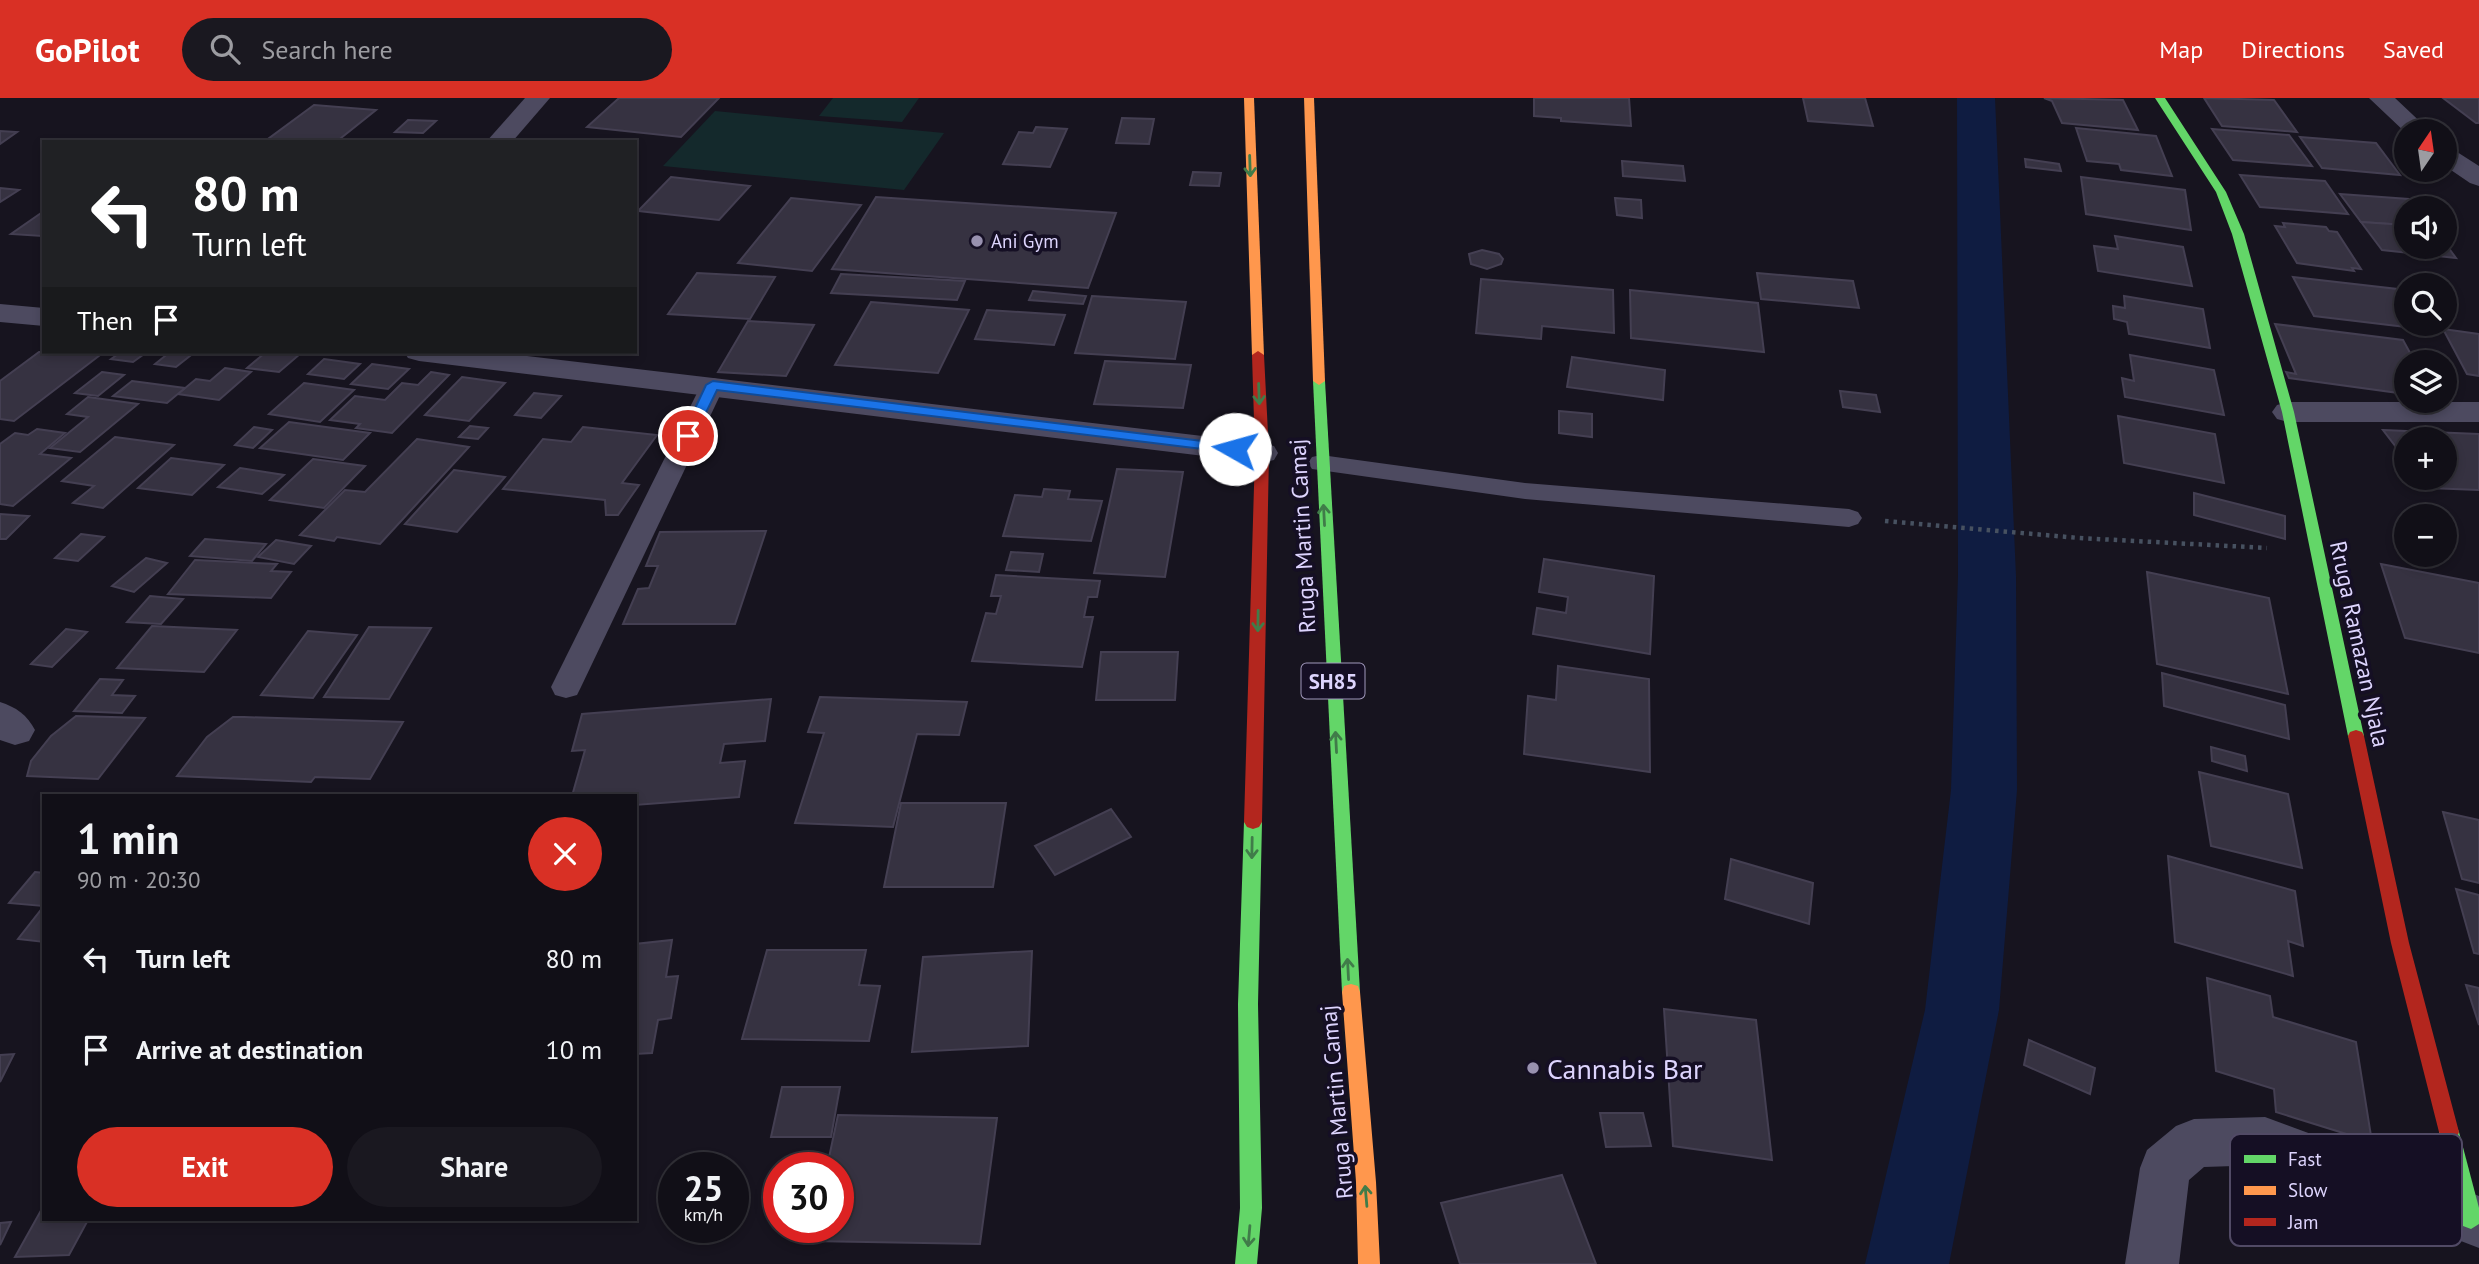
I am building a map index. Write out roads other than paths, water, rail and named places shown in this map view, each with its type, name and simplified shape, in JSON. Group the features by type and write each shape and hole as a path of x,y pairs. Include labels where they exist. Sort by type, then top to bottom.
{"main road":[{"name":"Rruga Martin Camaj","path":"1246,1264 1251,1208 1248,1004 1262,453 1249,98"},
{"name":"Rruga Martin Camaj","path":"1309,98 1321,463 1350,1000 1369,1222 1369,1264"},
{"name":"Rruga Ramazan Njala","path":"2160,98 2221,192 2238,234 2288,412 2400,943 2452,1134"},
{"name":"Rruga Ramazan Njala","path":"2462,1172 2475,1220"}],"street":[{"path":"500,140 538,98"},
{"path":"2381,98 2405,119"},
{"path":"2457,163 2479,178"},
{"path":"0,313 42,317"},
{"path":"437,354 713,385 1262,453"},
{"path":"2288,412 2479,412"},
{"path":"2152,1264 2165,1168 2194,1143 2230,1142"}],"lane":[{"path":"566,687 713,385"},
{"path":"1321,463 1524,491 1849,518"}],"waterway":[{"path":"1907,1264 1962,1010 1984,790 1987,576 1976,98"}],"place":[{"name":"Ani Gym","path":"977,241"},
{"name":"Cannabis Bar","path":"1533,1068"}]}
